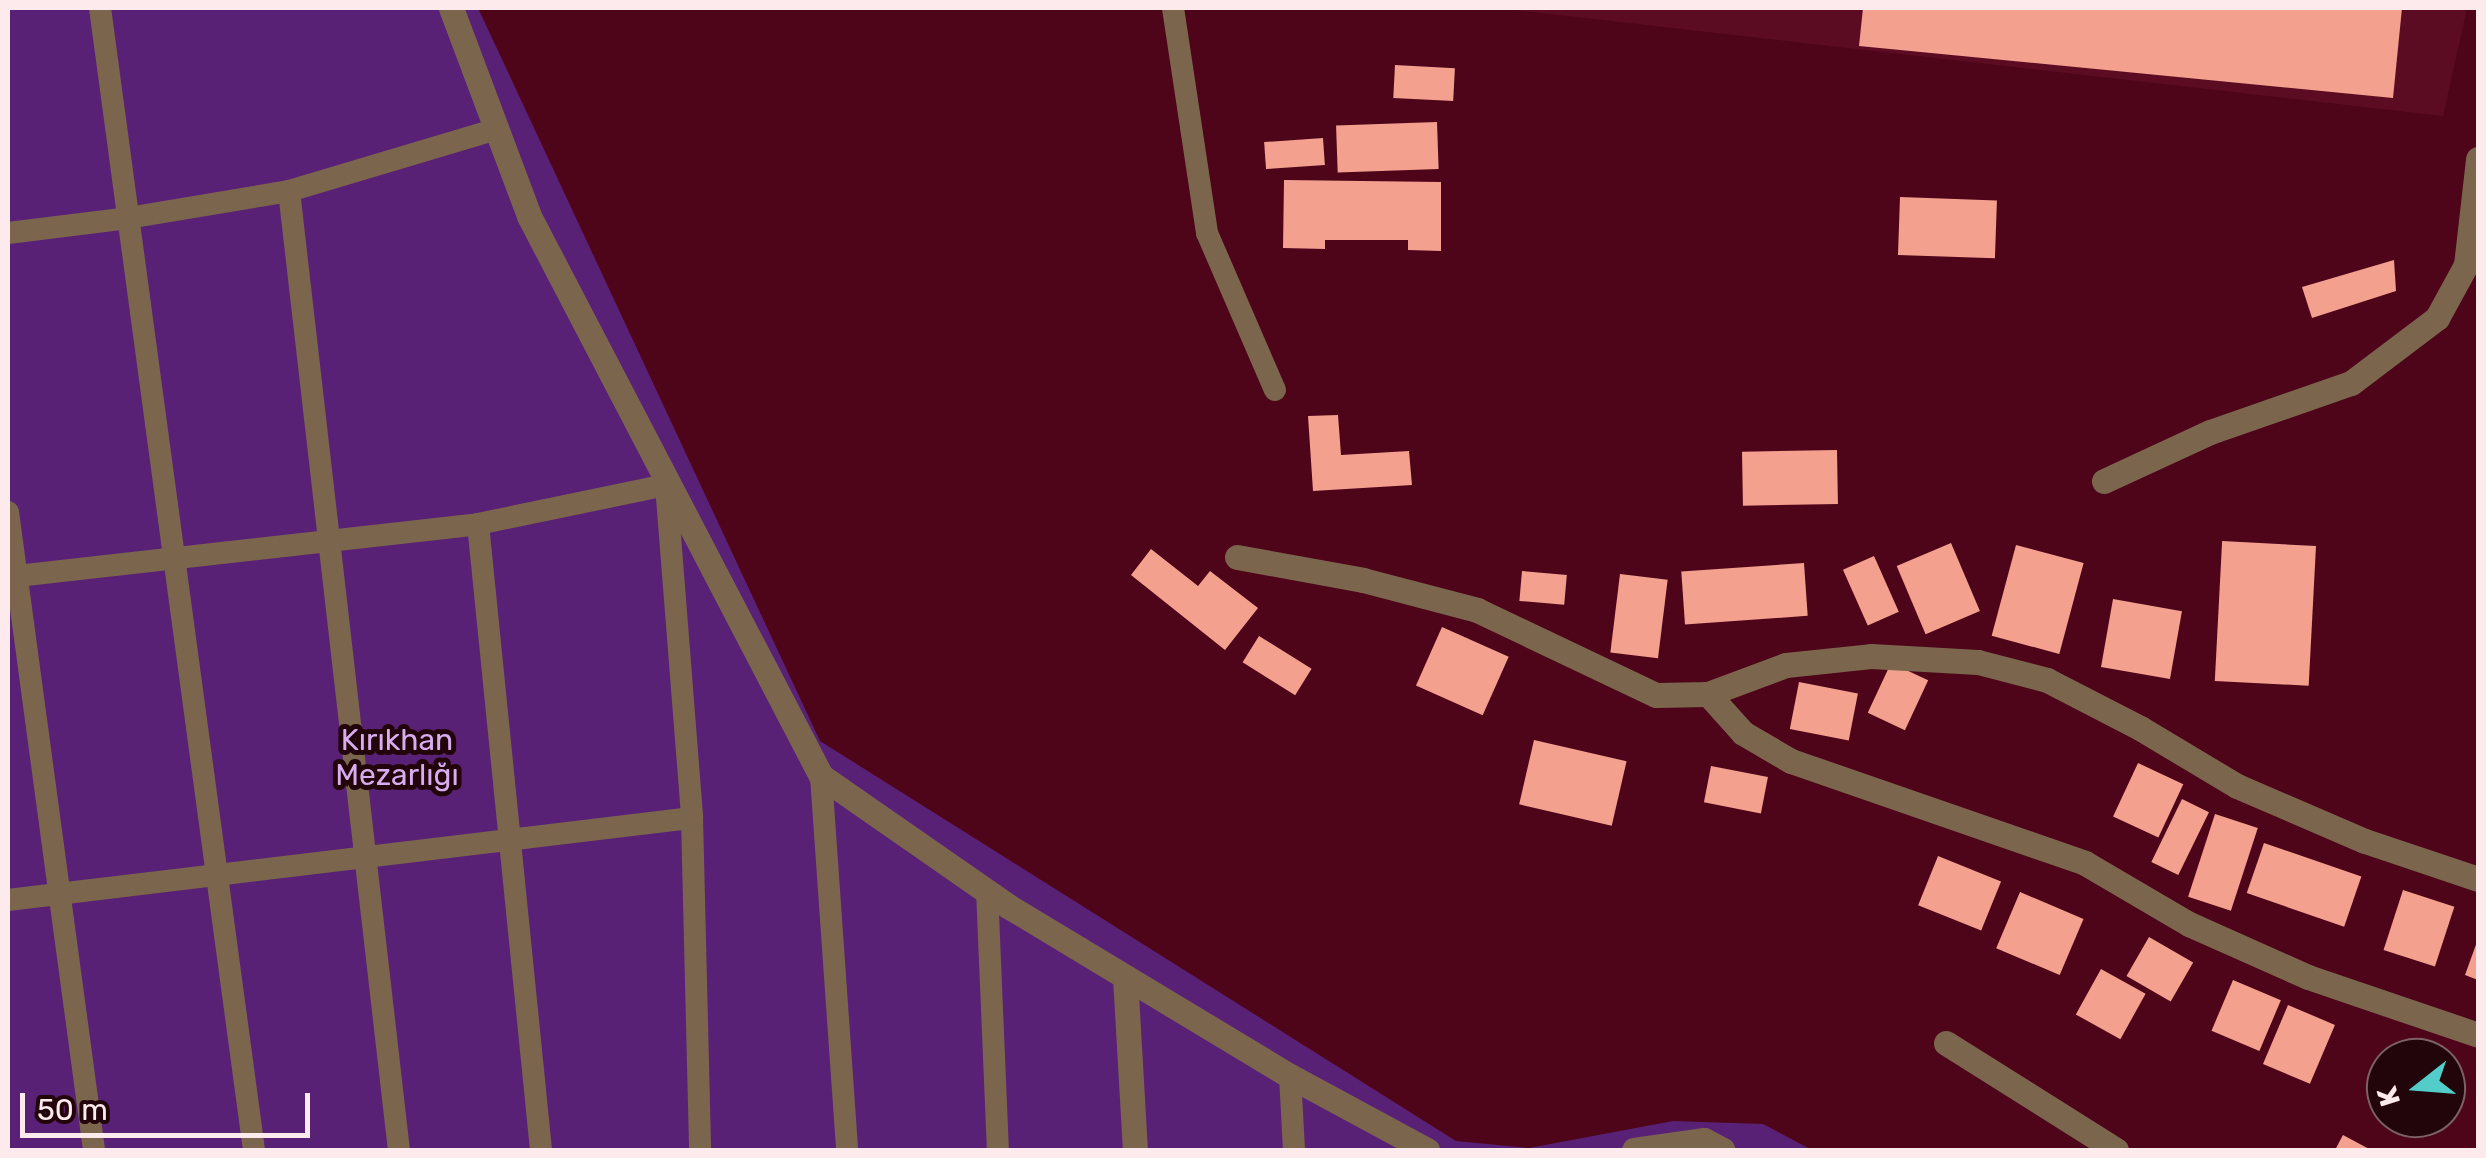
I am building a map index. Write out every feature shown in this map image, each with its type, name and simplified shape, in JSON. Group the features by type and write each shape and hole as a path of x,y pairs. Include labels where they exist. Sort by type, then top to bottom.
{"street":[{"path":"451,8 529,216 821,776 986,890 1125,977 1290,1076 1426,1150"},
{"path":"2104,481 2210,432 2351,383 2436,318 2466,265 2478,159"},
{"path":"1236,557 1363,580 1477,610 1656,694 1708,694 1786,665 1871,656 1978,662 2047,680 2140,728 2236,786 2365,840 2478,879"},
{"path":"1708,694 1744,732 1790,761 2085,864 2189,924 2291,969 2478,1035"},
{"path":"1125,977 1135,1150"},
{"path":"1946,1043 2116,1150"},
{"path":"1634,1150 1704,1140 1723,1150"}],"lane":[{"path":"100,8 254,1150"},
{"path":"1174,8 1206,233 1274,390"},
{"path":"8,233 288,191 496,129"},
{"path":"288,191 400,1150"},
{"path":"12,577 478,524 666,485 692,818 700,1150"},
{"path":"8,512 12,577 94,1150"},
{"path":"478,524 541,1150"},
{"path":"821,776 847,1150"},
{"path":"8,900 692,818"},
{"path":"986,890 998,1150"},
{"path":"1290,1076 1294,1150"}],"shaded area":[{"path":"1498,8 2467,8 2443,116"}],"green space":[{"name":"Kırıkhan Mezarlığı","path":"8,8 478,8 820,741 1456,1141 1529,1148 1673,1121 1763,1124 1812,1150 8,1150"}],"building":[{"path":"1863,8 2402,8 2393,98 1859,46"},
{"path":"1395,65 1455,68 1453,101 1393,98"},
{"path":"1437,122 1439,169 1338,172 1336,126"},
{"path":"1323,138 1325,165 1266,169 1264,142"},
{"path":"1284,180 1441,182 1441,251 1408,250 1408,240 1325,240 1325,249 1283,248"},
{"path":"1900,197 1997,200 1995,258 1898,255"},
{"path":"2394,260 2396,291 2312,318 2302,287"},
{"path":"1338,415 1341,455 1409,451 1412,485 1313,491 1308,416"},
{"path":"1837,450 1838,504 1743,506 1742,452"},
{"path":"2222,541 2316,546 2309,686 2215,681"},
{"path":"1951,543 1980,611 1926,634 1897,566"},
{"path":"2016,545 2084,563 2059,654 1992,636"},
{"path":"1151,549 1198,586 1210,571 1258,608 1225,650 1131,575"},
{"path":"1874,556 1899,612 1868,626 1843,570"},
{"path":"1804,563 1808,616 1685,624 1681,572"},
{"path":"1522,571 1567,575 1564,605 1519,601"},
{"path":"1620,574 1668,580 1658,658 1610,652"},
{"path":"2113,599 2182,611 2170,679 2101,667"},
{"path":"1442,627 1509,657 1483,715 1416,685"},
{"path":"1259,636 1312,669 1295,695 1243,662"},
{"path":"1891,663 1928,680 1905,730 1868,713"},
{"path":"1799,682 1858,693 1849,741 1790,729"},
{"path":"1534,740 1627,761 1612,826 1519,804"},
{"path":"2138,763 2183,784 2158,838 2113,816"},
{"path":"1711,766 1768,777 1761,813 1704,802"},
{"path":"2182,799 2209,812 2178,875 2151,862"},
{"path":"2215,814 2258,828 2231,911 2188,897"},
{"path":"2264,843 2361,877 2344,927 2247,893"},
{"path":"1938,856 2001,881 1981,931 1918,905"},
{"path":"2403,890 2454,907 2435,967 2384,950"},
{"path":"2020,892 2084,919 2060,975 1996,948"},
{"path":"2149,937 2193,962 2171,1001 2126,976"},
{"path":"2478,939 2478,980 2465,975"},
{"path":"2101,969 2146,994 2120,1039 2076,1014"},
{"path":"2233,980 2281,1000 2259,1051 2212,1031"},
{"path":"2288,1005 2335,1025 2310,1084 2263,1064"},
{"path":"2343,1135 2371,1150 2335,1150"}]}
